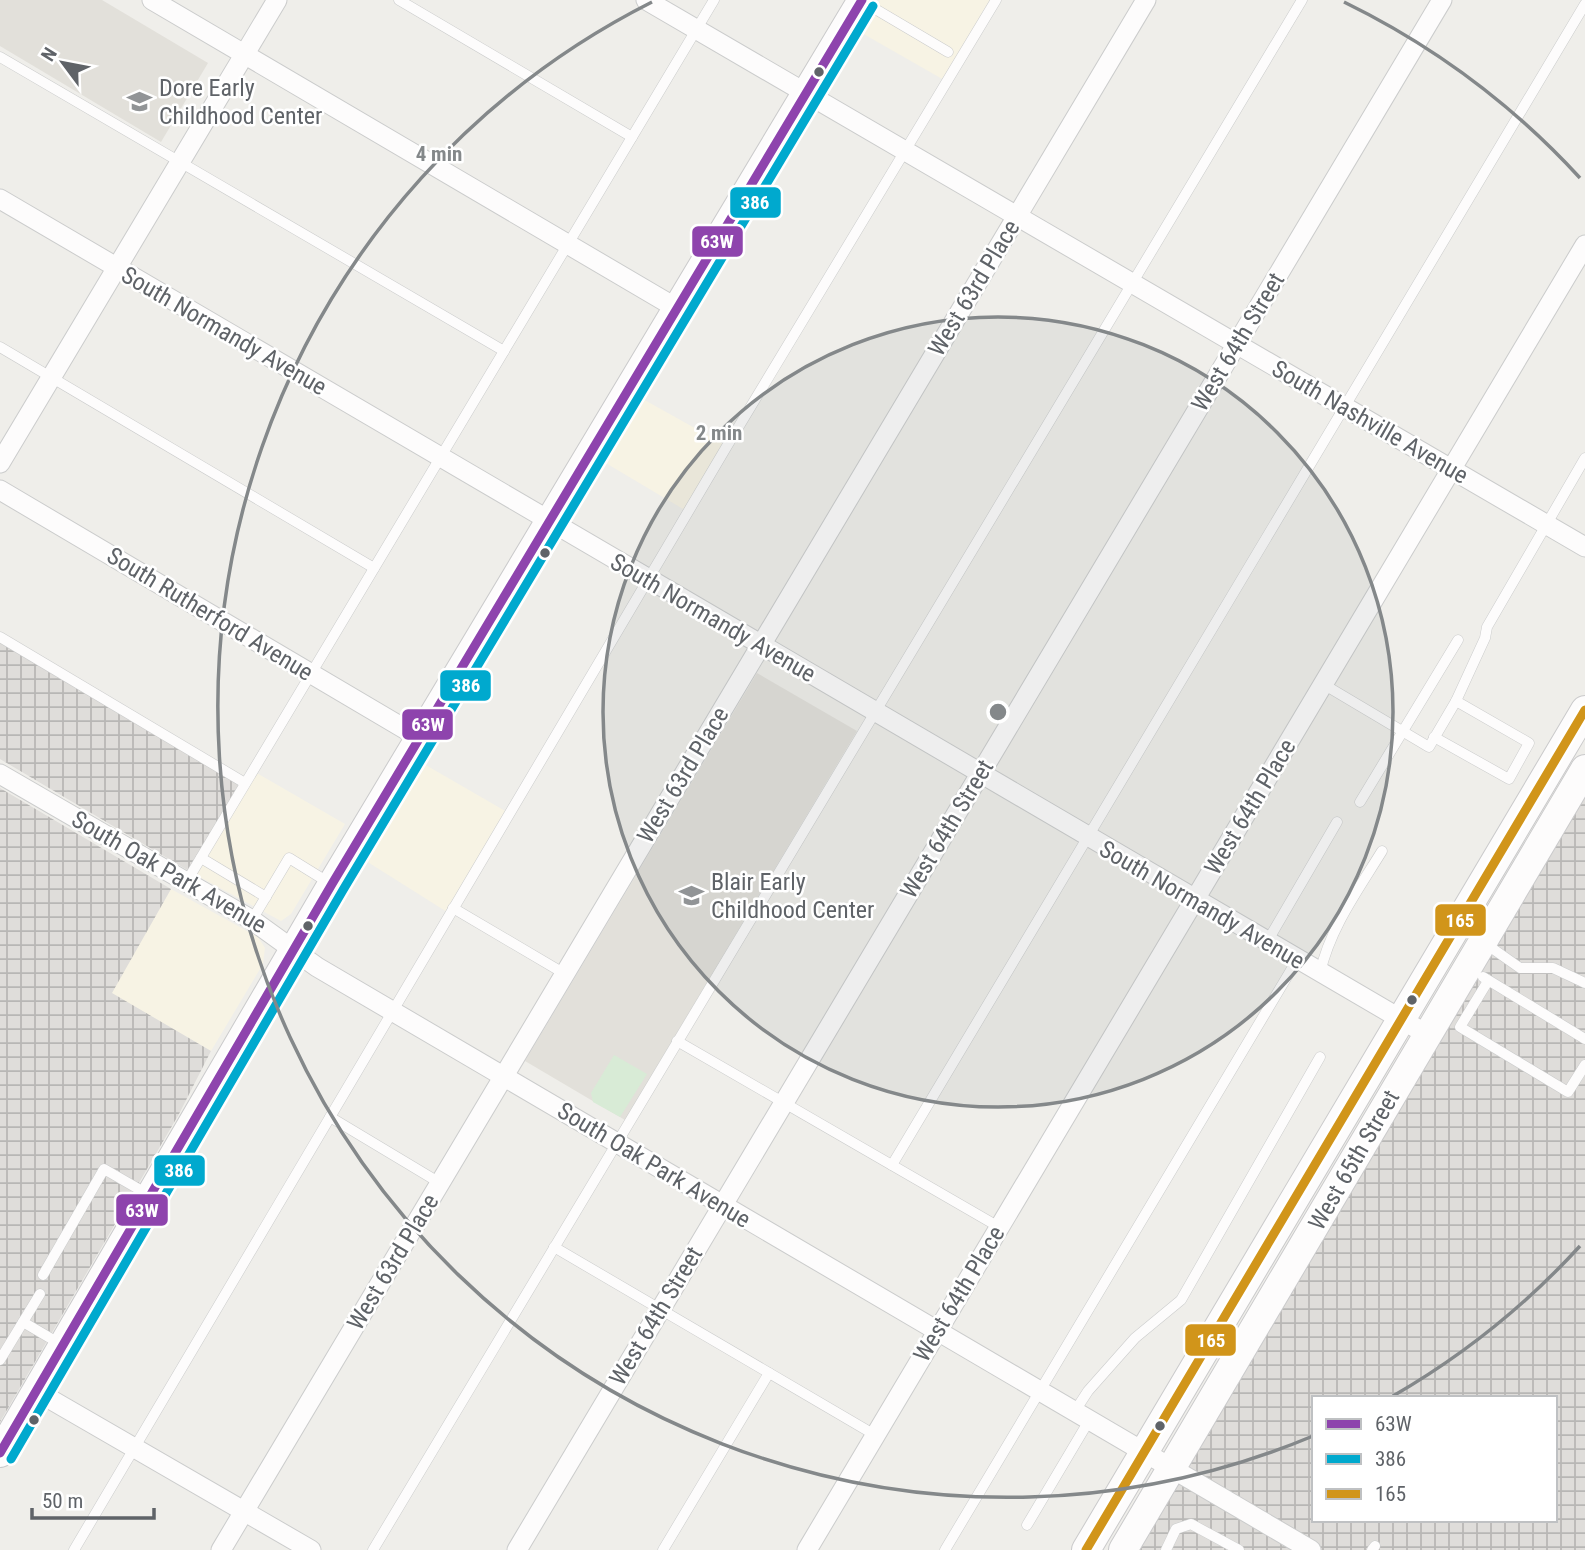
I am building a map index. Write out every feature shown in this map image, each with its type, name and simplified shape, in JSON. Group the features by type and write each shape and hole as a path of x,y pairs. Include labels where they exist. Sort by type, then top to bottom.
{"street":[{"path":"152,0 678,309"},
{"path":"0,463 277,0"},
{"name":"South Nashville Avenue","path":"646,0 1585,547"},
{"path":"0,1453 294,948 862,0"},
{"name":"West 63rd Place","path":"221,1550 1146,0"},
{"name":"West 64th Street","path":"517,1550 1442,0"},
{"name":"South Normandy Avenue","path":"0,199 1427,1035"},
{"name":"West 64th Place","path":"807,1550 1585,245"},
{"name":"South Rutherford Avenue","path":"0,490 420,738"},
{"name":"West 65th Street","path":"1086,1550 1585,710"},
{"name":"West 65th Street","path":"1123,1550 1427,1035 1478,974 1482,942 1585,769"},
{"name":"South Oak Park Avenue","path":"2,779 187,881 252,920 317,967 1311,1550"},
{"path":"36,1391 311,1550"}],"lane":[{"path":"399,0 632,137"},
{"path":"187,881 714,0"},
{"path":"862,0 948,52"},
{"path":"74,1550 648,580 996,0"},
{"path":"373,1550 1302,0"},
{"path":"891,1165 1585,4"},
{"path":"0,57 504,351"},
{"path":"0,347 374,568"},
{"path":"1323,684 1429,747 1457,701 1485,638 1487,627 1585,458"},
{"path":"0,637 245,783"},
{"path":"1360,802 1458,640"},
{"path":"1434,737 1509,779 1529,743 1457,701"},
{"path":"1266,943 1337,822"},
{"path":"1320,973 1325,952 1345,912 1382,851"},
{"path":"201,858 266,897"},
{"path":"252,920 289,858 332,884"},
{"path":"453,908 565,974"},
{"path":"1482,942 1520,968 1553,968 1585,983"},
{"path":"945,1550 1297,960"},
{"path":"1585,1039 1478,974 1460,1027 1569,1092 1585,1065"},
{"path":"677,1041 999,1227"},
{"path":"1027,1525 1083,1415 1088,1391 1135,1338 1181,1300 1320,1057"},
{"path":"330,1117 440,1183"},
{"path":"43,1275 104,1169 150,1196"},
{"path":"554,1247 875,1435"},
{"path":"0,1360 40,1294"},
{"path":"23,1322 63,1345"},
{"path":"663,1550 769,1373"},
{"path":"1166,1550 1176,1529 1191,1524 1239,1550"}],"shaded area":[{"name":"Dore Early Childhood Center","path":"0,0 102,0 208,63 161,142 0,46"},
{"path":"879,0 992,0 944,80 860,32"},
{"path":"641,398 727,446 688,512 604,462"},
{"path":"0,641 247,785 194,874 0,759"},
{"name":"Blair Early Childhood Center","path":"757,673 857,731 625,1120 525,1061"},
{"path":"424,764 507,812 447,912 366,861"},
{"path":"255,772 345,824 291,914 281,921 194,874"},
{"path":"0,788 171,889 112,993 211,1051 179,1114 0,1422"},
{"path":"1585,790 1585,1550 1135,1550"},
{"path":"171,889 258,937 265,948 263,964 211,1051 111,993"}],"green space":[{"path":"614,1055 647,1074 620,1117 593,1102 591,1093"}],"transit line":[{"name":"63W","path":"0,1453 332,884 862,0"},
{"name":"386","path":"11,1459 343,890 873,6"},
{"name":"165","path":"1086,1550 1585,710"}],"place":[{"name":"Dore Early Childhood Center","path":"139,102"},
{"name":"Blair Early Childhood Center","path":"691,896"}]}
